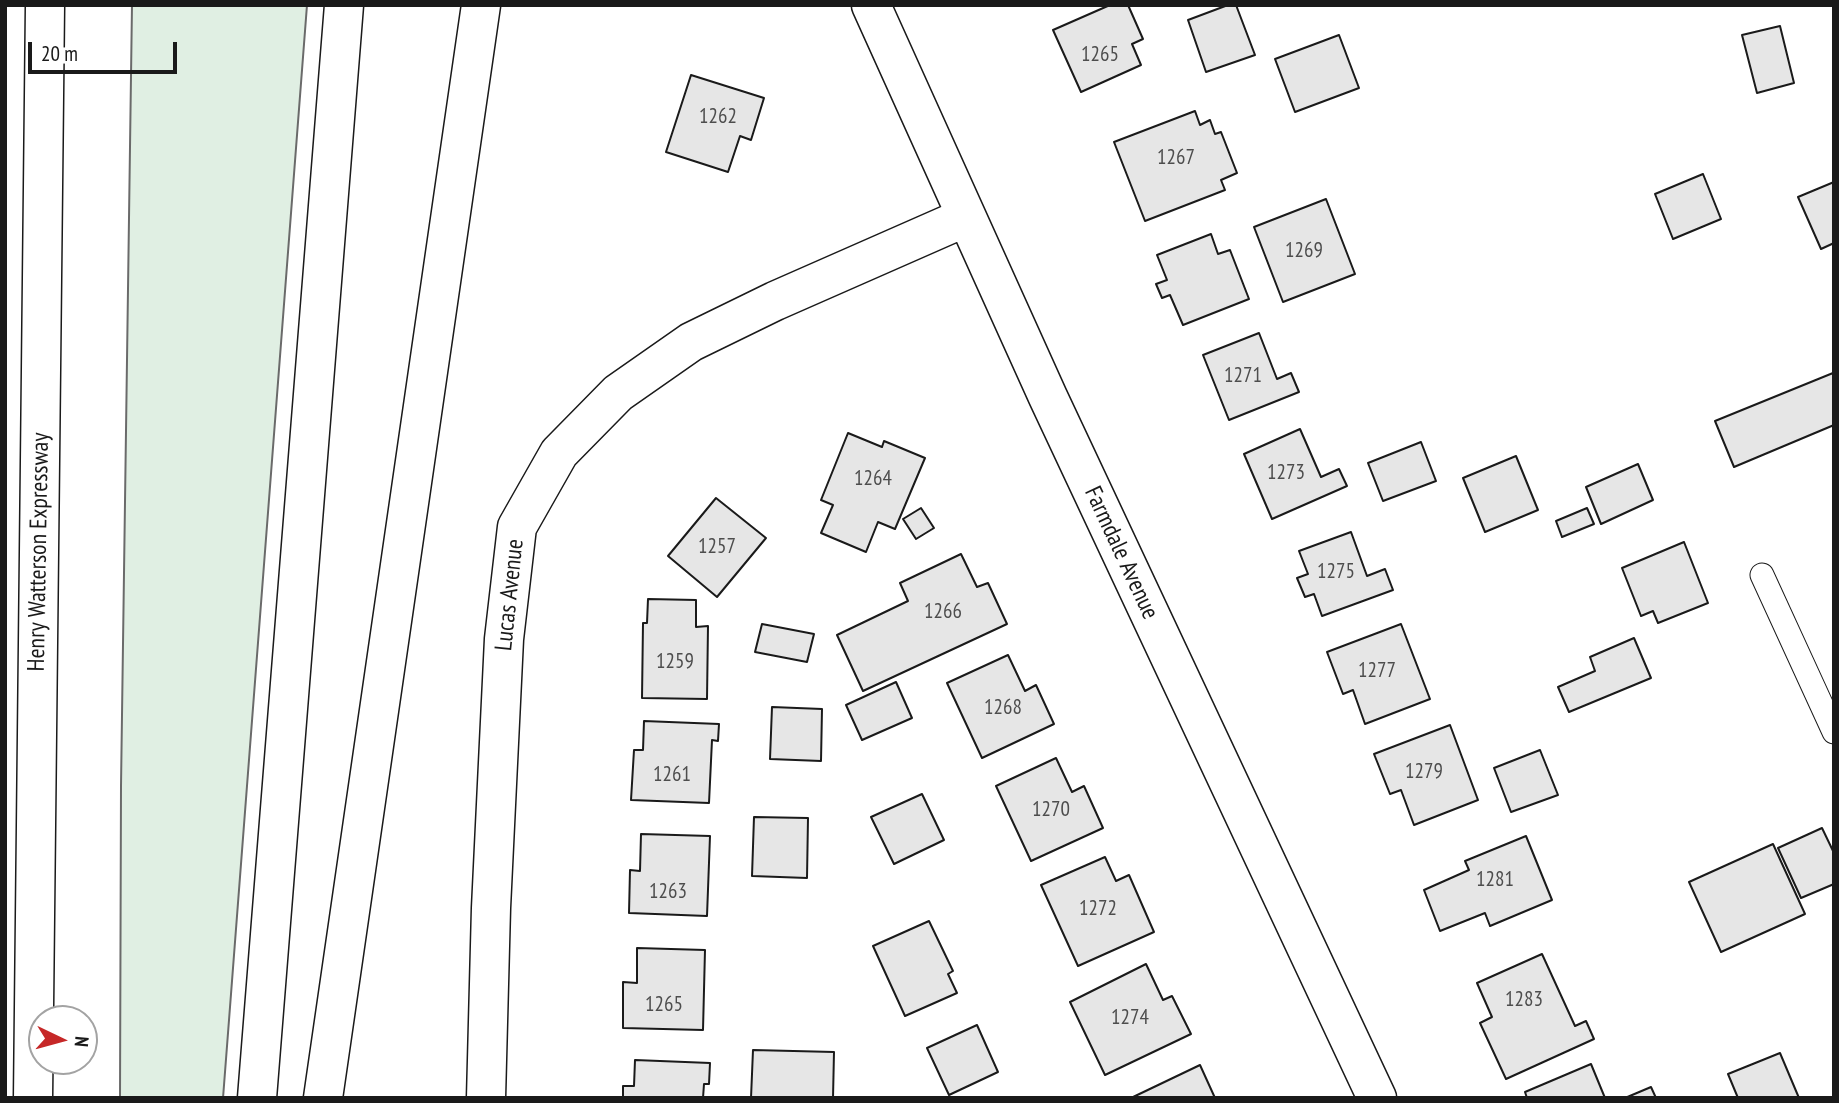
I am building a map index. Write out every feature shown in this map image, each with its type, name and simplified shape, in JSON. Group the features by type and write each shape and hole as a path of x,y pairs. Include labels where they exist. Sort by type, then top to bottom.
{"main road":[{"name":"Henry Watterson Expressway","path":"33,1098 45,5"},
{"path":"257,1098 344,5"},
{"path":"323,1098 481,5"},
{"name":"Farmdale Avenue","path":"871,5 1048,397 1377,1098"},
{"name":"Lucas Avenue","path":"486,1098 504,639 517,527 559,453 618,393 691,342 775,301 966,217"}],"lane":[{"path":"1762,575 1834,732"}],"green space":[{"path":"132,5 307,5 223,1098 120,1098 121,786"}],"building":[{"path":"1110,5 1128,5 1143,39 1132,44 1141,65 1081,92 1053,30"},
{"path":"1228,5 1236,5 1255,55 1206,72 1188,20"},
{"path":"1780,26 1794,83 1757,93 1742,35"},
{"path":"1339,35 1359,88 1295,112 1275,59"},
{"path":"691,75 764,98 751,140 740,136 728,172 666,152"},
{"path":"1195,111 1200,125 1210,120 1215,134 1221,132 1237,173 1221,180 1225,190 1145,221 1114,142"},
{"path":"1703,174 1721,219 1673,239 1655,194"},
{"path":"1834,182 1834,243 1821,249 1798,197"},
{"path":"1326,199 1355,274 1283,302 1254,227"},
{"path":"1211,234 1218,254 1230,250 1249,299 1183,325 1170,295 1162,298 1156,284 1167,280 1157,255"},
{"path":"1259,333 1277,379 1291,373 1299,392 1229,420 1203,355"},
{"path":"1833,373 1834,425 1734,467 1715,421"},
{"path":"1300,429 1321,477 1339,469 1347,486 1272,519 1244,454"},
{"path":"848,433 882,447 884,441 925,458 895,529 878,522 866,552 821,533 833,505 821,500"},
{"path":"1421,442 1436,481 1383,501 1368,463"},
{"path":"1516,456 1538,510 1485,532 1463,478"},
{"path":"1638,464 1653,500 1601,524 1586,487"},
{"path":"716,498 766,538 717,597 668,556"},
{"path":"921,508 934,528 916,539 903,519"},
{"path":"1587,508 1594,524 1562,537 1556,521"},
{"path":"1351,532 1367,576 1385,569 1393,590 1322,616 1314,594 1305,597 1297,578 1308,574 1299,551"},
{"path":"1684,542 1708,603 1658,623 1653,611 1641,616 1622,568"},
{"path":"961,554 977,587 988,583 1007,624 863,691 837,635 908,601 900,583"},
{"path":"648,599 696,600 696,627 708,626 707,699 642,698 643,623 647,623"},
{"path":"762,624 814,634 807,662 755,652"},
{"path":"1401,624 1430,699 1365,724 1353,690 1343,694 1327,652"},
{"path":"1634,638 1651,678 1569,712 1558,687 1595,671 1590,657"},
{"path":"1008,655 1025,691 1036,685 1054,724 982,758 947,683"},
{"path":"896,682 912,718 862,740 846,705"},
{"path":"772,707 822,709 821,761 770,759"},
{"path":"644,721 719,724 718,741 712,740 709,803 631,800 634,750 643,750"},
{"path":"1450,725 1478,800 1414,825 1401,790 1390,794 1374,754"},
{"path":"1540,750 1558,795 1511,812 1494,768"},
{"path":"1056,758 1072,792 1084,786 1103,828 1031,861 996,786"},
{"path":"922,794 944,840 894,864 871,817"},
{"path":"754,817 808,818 807,878 752,876"},
{"path":"1822,828 1834,853 1834,884 1801,898 1778,848"},
{"path":"641,834 710,836 707,916 629,913 630,870 640,871"},
{"path":"1526,836 1552,900 1490,926 1485,913 1440,931 1424,890 1469,870 1465,861"},
{"path":"1773,844 1805,914 1721,952 1689,882"},
{"path":"1105,857 1116,881 1129,875 1154,932 1078,966 1041,885"},
{"path":"929,921 953,971 948,974 957,993 905,1016 873,946"},
{"path":"637,948 705,950 703,1030 623,1028 623,982 637,983"},
{"path":"1542,954 1575,1026 1586,1021 1594,1039 1506,1079 1480,1023 1492,1017 1477,983"},
{"path":"1146,964 1163,1000 1172,996 1191,1034 1105,1075 1070,1002"},
{"path":"977,1025 998,1072 949,1095 927,1048"},
{"path":"753,1050 834,1052 833,1098 751,1098"},
{"path":"1780,1053 1799,1098 1738,1098 1728,1074"},
{"path":"635,1060 710,1063 709,1084 704,1084 703,1098 623,1098 623,1086 634,1086"},
{"path":"1591,1064 1605,1098 1527,1098 1525,1092"},
{"path":"1200,1065 1215,1098 1131,1098"},
{"path":"1651,1087 1656,1098 1625,1098"}]}
